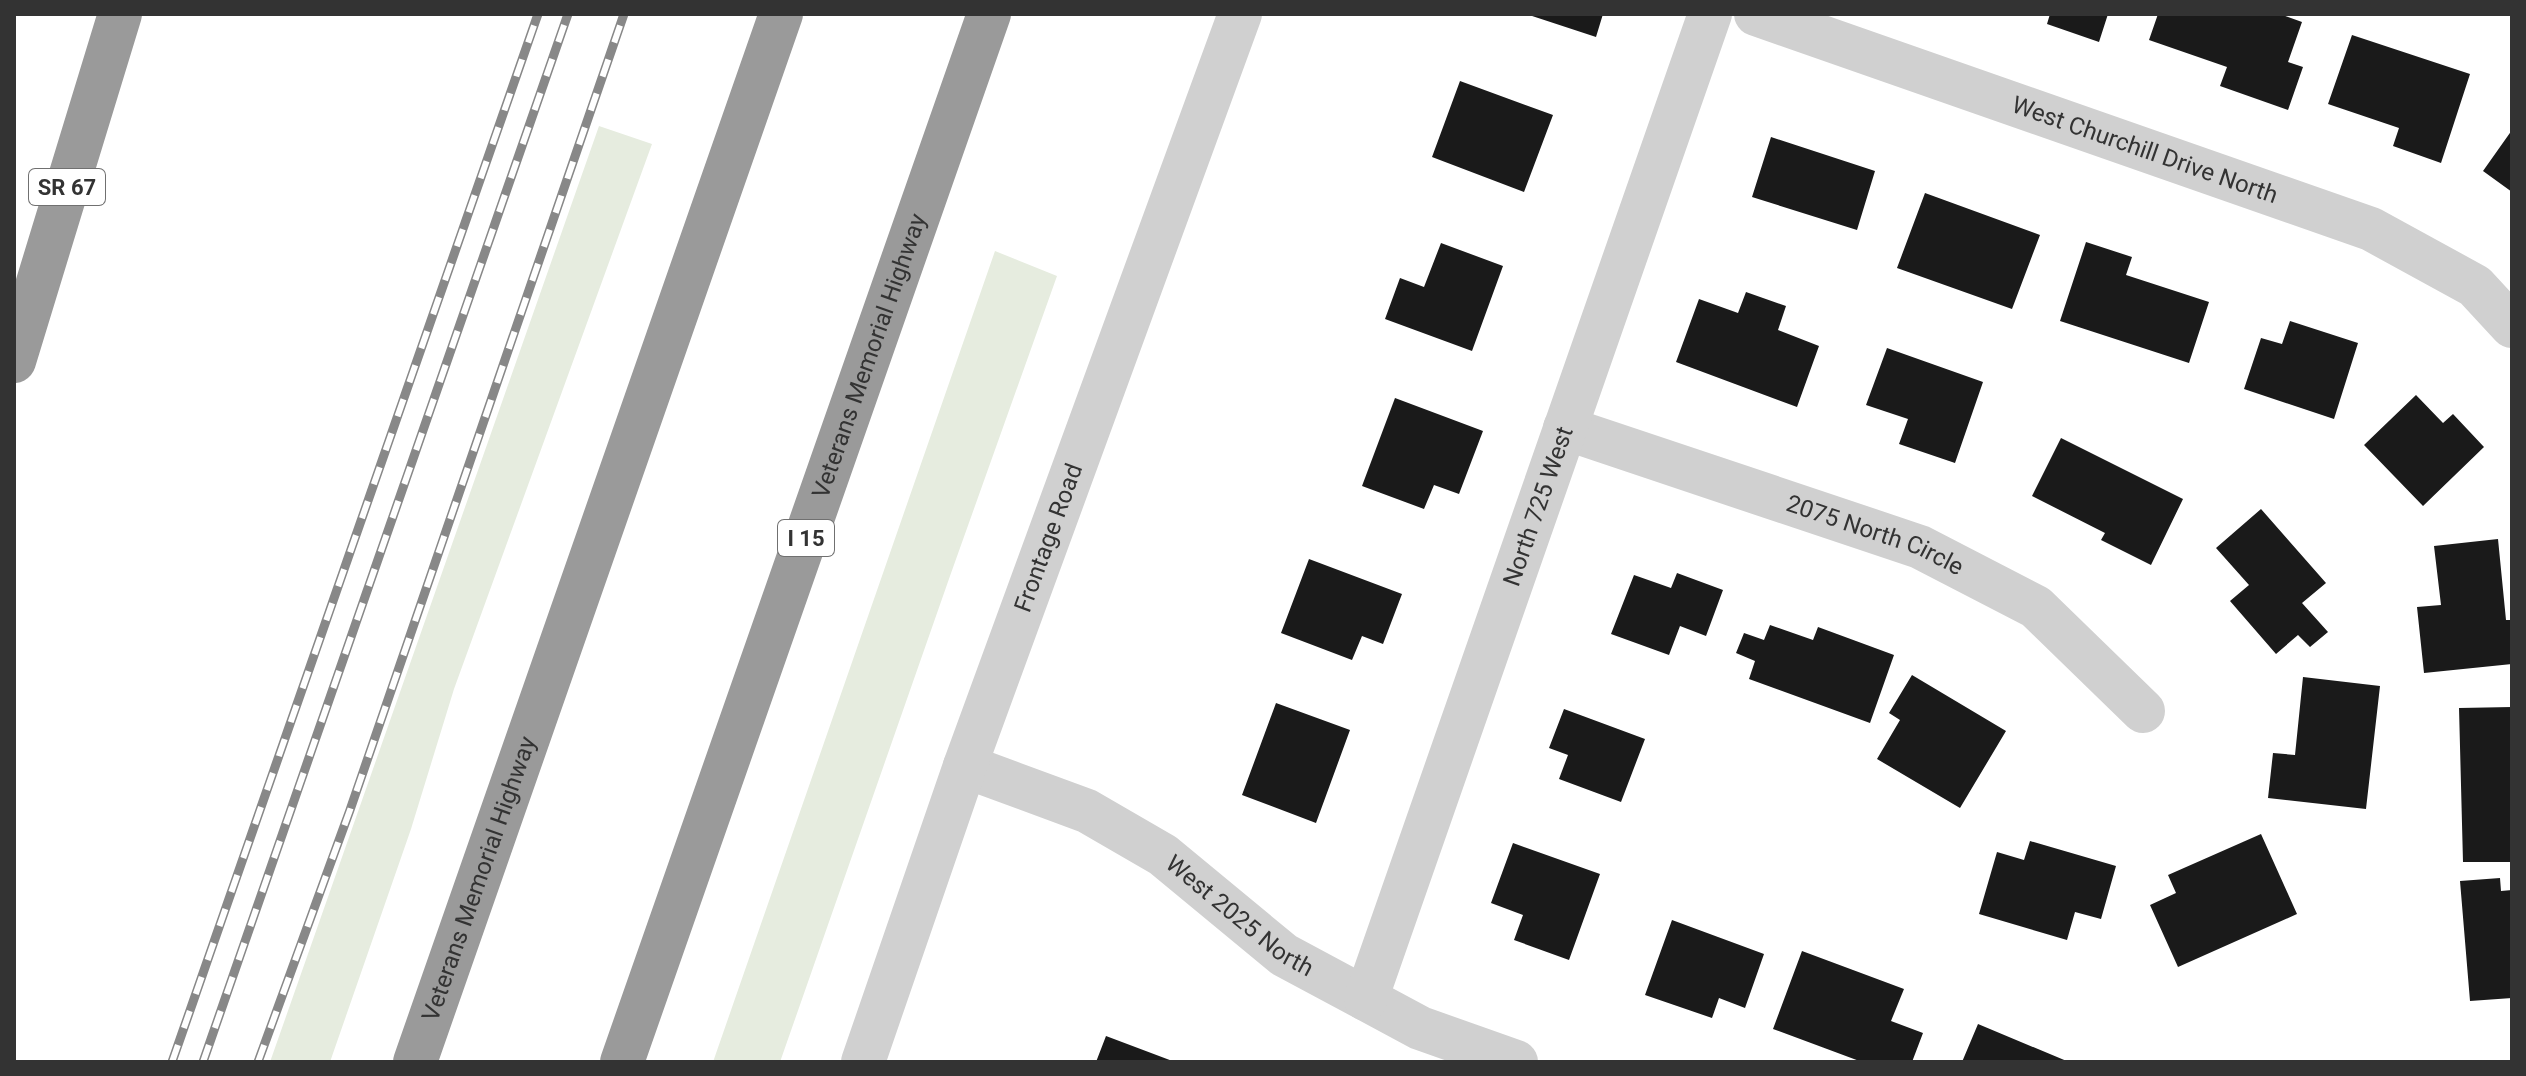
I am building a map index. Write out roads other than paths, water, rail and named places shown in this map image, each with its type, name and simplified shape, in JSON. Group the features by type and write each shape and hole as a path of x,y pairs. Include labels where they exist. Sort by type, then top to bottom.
{"highway":[{"name":"SR 67","path":"14,361 120,14"},
{"name":"Veterans Memorial Highway","path":"415,1062 781,14"},
{"name":"Veterans Memorial Highway","path":"622,1062 989,14"}],"street":[{"name":"Frontage Road","path":"863,1062 965,766 1240,14"},
{"name":"North 725 West","path":"1366,999 1710,14"},
{"name":"West Churchill Drive North","path":"1756,14 2371,229 2475,286 2512,326"},
{"name":"2075 North Circle","path":"1565,428 1920,547 2036,607 2143,711"},
{"name":"West 2025 North","path":"965,766 1087,811 1163,855 1284,955 1420,1028 1516,1062"}],"railway":[{"path":"172,1062 538,14"},
{"path":"203,1062 568,14"},
{"path":"258,1062 350,810 624,14"}]}
